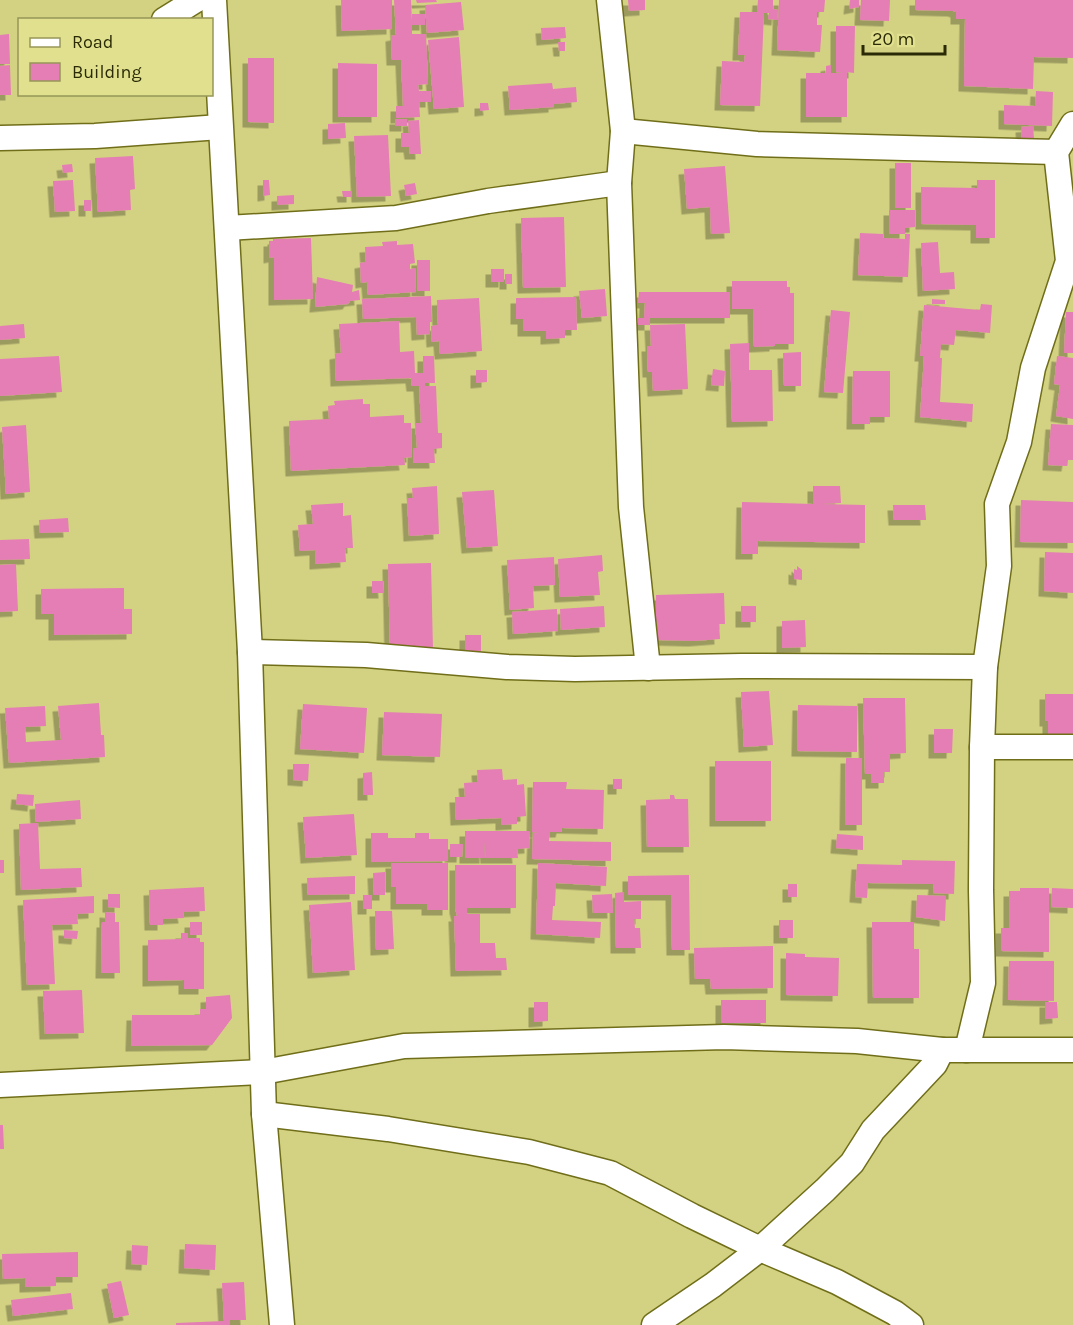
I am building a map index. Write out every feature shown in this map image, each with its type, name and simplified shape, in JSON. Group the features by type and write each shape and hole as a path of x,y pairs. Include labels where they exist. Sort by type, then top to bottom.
{"street":[{"path":"167,18 196,0"},
{"path":"214,0 250,652 264,1114 282,1325"},
{"path":"609,0 623,131 620,183 631,507 648,668"},
{"path":"967,1050 983,983 982,747 985,667 999,566 997,504 1019,441 1033,368 1070,261 1056,152 1073,124"},
{"path":"0,138 95,136 220,128"},
{"path":"623,131 757,144 1056,152"},
{"path":"227,228 396,218 488,201 620,183"},
{"path":"250,652 366,655 507,667 575,669 741,666 985,667"},
{"path":"982,747 1073,747"},
{"path":"0,1085 263,1072 404,1046 724,1037 858,1041 942,1050 1073,1050"},
{"path":"654,1325 713,1285 760,1249 852,1163 873,1130 935,1064 942,1050"},
{"path":"0,1069 40,1084"},
{"path":"264,1114 462,1140 529,1152 610,1173 760,1249 837,1282 894,1313 911,1325"}],"building":[{"path":"341,0 392,0 392,29 342,31"},
{"path":"394,0 411,0 412,22 412,14 425,14 425,25 412,25 412,34 426,34 428,84 418,85 419,91 431,91 431,102 419,102 420,117 396,118 396,106 403,106 401,60 392,60 391,36 396,35"},
{"path":"416,0 436,0 437,2 417,3"},
{"path":"628,0 645,0 645,10 629,11"},
{"path":"758,0 773,0 773,9 778,10 777,20 768,19 769,13 764,13 760,106 720,105 722,61 744,62 745,55 738,55 740,12 757,12"},
{"path":"779,0 825,0 824,12 817,12 817,25 822,25 820,52 777,50"},
{"path":"850,0 859,0 859,7 849,9"},
{"path":"861,0 890,0 889,21 860,20"},
{"path":"915,0 1073,0 1073,58 1034,57 1033,89 964,86 965,19 956,19 956,12 953,11 915,10"},
{"path":"461,2 464,30 427,33 425,5"},
{"path":"836,26 855,26 854,73 847,72 847,117 806,117 806,73 826,73 826,66 831,65 831,73 843,73 836,72"},
{"path":"565,27 566,38 542,40 541,28"},
{"path":"9,34 10,64 0,64 0,35"},
{"path":"459,37 464,107 434,109 428,40"},
{"path":"558,42 565,42 565,51 559,51"},
{"path":"248,58 274,58 274,123 248,122"},
{"path":"338,63 377,64 377,117 338,117"},
{"path":"10,65 11,95 0,95 0,66"},
{"path":"552,83 553,89 576,87 577,102 554,104 554,107 510,110 508,86"},
{"path":"1036,91 1053,92 1052,126 1004,124 1004,105 1035,106"},
{"path":"480,103 488,103 489,110 480,111"},
{"path":"395,119 407,119 407,126 395,126"},
{"path":"419,120 421,154 410,154 409,147 401,147 401,133 409,133 408,121"},
{"path":"345,123 346,138 328,139 328,124"},
{"path":"1033,126 1034,139 1022,140 1021,127"},
{"path":"388,135 391,196 357,197 354,136"},
{"path":"133,156 135,189 130,190 131,210 98,212 95,158"},
{"path":"895,163 911,163 911,208 895,208"},
{"path":"72,164 73,172 63,173 62,165"},
{"path":"725,166 730,233 711,234 710,207 687,209 684,169"},
{"path":"73,180 75,211 55,212 53,181"},
{"path":"263,180 269,180 270,195 263,196"},
{"path":"977,180 995,180 995,238 976,238 976,225 921,224 921,187 977,188"},
{"path":"415,183 417,194 406,196 404,185"},
{"path":"342,191 352,191 352,197 343,197"},
{"path":"294,195 294,204 277,205 277,196"},
{"path":"84,200 91,200 91,211 84,211"},
{"path":"889,210 915,210 915,227 905,228 905,234 889,234"},
{"path":"564,217 566,287 523,288 521,218"},
{"path":"860,233 883,234 883,238 905,239 905,234 910,234 908,277 858,275"},
{"path":"311,238 313,299 274,300 274,257 269,258 269,241"},
{"path":"397,241 397,245 413,244 415,263 410,264 410,269 415,268 416,292 368,295 367,282 361,283 360,263 366,262 365,247 383,246 382,242"},
{"path":"938,242 940,273 954,272 955,289 923,291 921,243"},
{"path":"417,260 430,260 430,291 417,291"},
{"path":"491,269 504,269 504,282 491,282"},
{"path":"505,274 512,274 512,284 505,284"},
{"path":"317,277 353,285 352,292 359,290 360,300 350,301 348,304 315,307"},
{"path":"732,281 787,281 790,293 794,293 794,344 754,347 753,309 732,309"},
{"path":"605,289 607,316 582,318 579,291"},
{"path":"639,292 730,292 730,318 650,318 650,325 638,325 638,318 644,318 645,303 638,303"},
{"path":"431,296 430,334 417,335 416,317 363,319 362,299"},
{"path":"576,297 577,330 565,330 565,338 546,339 546,331 523,331 523,319 516,319 516,298"},
{"path":"479,298 482,351 440,354 439,341 432,342 431,326 438,325 437,300"},
{"path":"932,299 945,300 945,304 932,304"},
{"path":"981,304 992,305 990,333 956,330 954,345 941,344 940,402 973,404 972,422 920,417 924,356 920,356 924,305 980,310"},
{"path":"831,310 850,312 843,393 824,392"},
{"path":"1066,312 1073,312 1073,353 1064,353"},
{"path":"399,321 400,352 414,351 415,373 423,373 423,356 434,356 435,383 425,383 425,386 436,386 438,433 442,433 442,448 434,449 435,463 413,463 413,448 417,448 415,423 421,423 419,386 412,386 411,378 336,381 335,354 341,353 339,324"},
{"path":"24,324 25,338 0,340 0,326"},
{"path":"685,324 688,389 653,391 652,372 648,372 647,346 651,346 650,325"},
{"path":"749,343 749,370 772,370 773,421 732,422 730,344"},
{"path":"801,352 801,386 784,386 783,353"},
{"path":"59,356 62,392 0,396 0,359"},
{"path":"1057,356 1073,358 1073,419 1056,416 1060,385 1054,384"},
{"path":"713,369 725,371 724,386 711,385"},
{"path":"476,370 487,370 487,382 476,383"},
{"path":"853,371 890,371 890,417 870,417 870,424 852,424"},
{"path":"363,399 363,404 370,404 370,417 404,415 404,423 411,423 412,457 404,458 405,465 291,471 289,421 329,419 328,406 335,405 334,401"},
{"path":"1051,424 1073,425 1073,460 1068,460 1067,466 1048,465"},
{"path":"26,425 30,492 6,494 2,427"},
{"path":"437,486 439,534 409,536 407,498 413,498 412,488"},
{"path":"813,486 840,486 841,503 821,504 865,505 865,543 758,541 758,554 741,554 742,502 813,504"},
{"path":"494,490 498,546 467,548 462,492"},
{"path":"1021,500 1073,502 1073,543 1020,542"},
{"path":"343,503 343,516 351,515 353,548 345,548 346,562 315,564 315,550 300,551 298,525 313,524 311,505"},
{"path":"893,505 925,505 926,520 894,520"},
{"path":"68,518 69,532 40,533 39,520"},
{"path":"29,539 30,559 0,560 0,540"},
{"path":"1045,552 1073,553 1073,593 1044,591"},
{"path":"602,555 603,571 598,572 600,595 560,597 558,559"},
{"path":"554,557 555,585 533,586 534,608 510,610 507,560"},
{"path":"431,563 433,650 390,651 388,564"},
{"path":"16,564 18,611 0,612 0,565"},
{"path":"797,566 802,570 802,580 794,579 794,569 797,570"},
{"path":"372,581 383,581 384,593 372,593"},
{"path":"124,588 124,609 132,609 132,634 54,635 54,614 41,614 41,589"},
{"path":"724,593 725,624 719,624 720,639 656,640 656,595"},
{"path":"604,606 605,627 561,630 560,609"},
{"path":"741,606 756,606 756,622 741,622"},
{"path":"557,609 558,631 513,634 512,612"},
{"path":"805,620 806,647 782,648 782,621"},
{"path":"465,635 481,635 481,653 465,652"},
{"path":"769,691 773,745 744,747 741,692"},
{"path":"1045,694 1073,694 1073,735 1048,735 1048,721 1045,721"},
{"path":"863,698 905,698 906,753 890,754 890,772 884,772 884,783 871,783 871,774 865,774"},
{"path":"99,703 105,757 9,763 5,708 45,706 46,726 25,727 26,742 61,740 58,706"},
{"path":"303,704 367,708 364,753 300,749"},
{"path":"798,705 857,706 857,752 797,751"},
{"path":"384,712 442,714 440,757 382,755"},
{"path":"934,729 953,729 952,753 934,753"},
{"path":"846,758 862,758 862,825 845,825"},
{"path":"715,761 771,761 771,821 715,821"},
{"path":"293,764 309,764 308,781 293,780"},
{"path":"502,769 503,780 517,779 517,785 524,784 526,816 517,817 517,824 501,825 501,818 456,820 455,797 465,797 464,783 478,782 477,770"},
{"path":"372,772 373,795 363,795 363,773"},
{"path":"613,779 622,779 622,789 613,789"},
{"path":"533,782 567,782 566,789 604,790 603,829 562,828 561,832 550,832 549,841 611,842 611,861 532,859 533,833 539,833 532,832"},
{"path":"17,794 34,795 33,806 16,804"},
{"path":"670,795 674,795 675,799 688,799 689,847 647,847 646,800 670,799"},
{"path":"80,800 81,819 36,822 35,804"},
{"path":"354,814 357,855 306,858 303,817"},
{"path":"38,823 40,869 81,868 82,887 21,890 19,824"},
{"path":"465,831 529,831 530,848 517,849 518,858 486,858 484,841 485,858 465,858"},
{"path":"371,833 388,833 388,838 415,838 415,833 429,833 429,839 448,839 448,861 371,862"},
{"path":"837,834 863,836 863,850 836,848"},
{"path":"450,844 463,844 462,857 450,857"},
{"path":"0,860 4,860 4,873 0,873"},
{"path":"902,860 955,861 954,894 933,893 934,884 868,883 867,898 855,897 857,864 902,865"},
{"path":"391,863 448,863 448,910 427,910 427,904 396,904 396,887 391,887"},
{"path":"538,863 607,867 606,886 556,883 555,906 553,906 552,920 601,922 600,938 536,934"},
{"path":"455,865 516,865 516,908 467,908 467,914 480,914 480,943 495,943 496,958 506,958 507,970 456,971"},
{"path":"385,872 385,895 374,895 373,873"},
{"path":"689,875 690,950 672,950 671,895 628,895 628,876"},
{"path":"355,876 355,894 308,895 307,878"},
{"path":"788,884 797,884 797,897 788,897"},
{"path":"204,887 205,911 183,912 184,918 163,919 163,925 150,925 149,890"},
{"path":"1020,888 1049,888 1049,952 1001,951 1001,928 1009,928 1009,891 1020,891"},
{"path":"1052,888 1073,889 1073,908 1051,907"},
{"path":"624,892 624,902 641,901 641,919 634,919 635,928 640,928 641,948 616,948 615,893"},
{"path":"108,894 120,894 120,908 108,907"},
{"path":"612,894 613,913 593,913 592,895"},
{"path":"363,895 372,895 372,909 363,909"},
{"path":"917,895 946,896 945,921 916,917"},
{"path":"94,896 94,913 77,914 78,924 52,925 55,984 27,985 23,900"},
{"path":"351,902 355,970 313,973 309,905"},
{"path":"375,911 392,911 394,949 376,950"},
{"path":"105,912 115,913 115,922 119,922 120,973 101,973 102,922 105,922"},
{"path":"779,920 793,920 793,938 779,938"},
{"path":"190,922 202,922 202,935 190,935"},
{"path":"872,922 914,922 914,949 919,949 919,998 873,998"},
{"path":"64,930 78,931 77,939 64,938"},
{"path":"181,933 188,933 188,938 200,938 200,942 204,942 204,989 184,989 184,980 148,981 148,940 181,939"},
{"path":"773,946 773,988 711,989 710,979 695,979 694,948"},
{"path":"786,953 805,954 805,957 839,958 838,996 786,995"},
{"path":"1009,961 1054,961 1054,1001 1008,1000"},
{"path":"82,990 84,1033 45,1034 43,991"},
{"path":"230,995 232,1018 212,1045 131,1046 132,1015 200,1015 200,1009 206,1009 206,997"},
{"path":"721,1000 766,1000 766,1023 721,1023"},
{"path":"534,1002 548,1002 548,1021 534,1022"},
{"path":"1045,1002 1057,1002 1058,1018 1045,1019"},
{"path":"0,1125 3,1125 4,1149 0,1149"},
{"path":"185,1244 216,1245 215,1270 184,1268"},
{"path":"132,1245 148,1246 147,1265 131,1264"},
{"path":"78,1252 78,1277 56,1277 56,1286 25,1287 25,1278 3,1279 2,1254"},
{"path":"121,1281 129,1315 114,1318 107,1284"},
{"path":"244,1282 246,1320 230,1320 230,1325 176,1325 176,1323 224,1321 222,1283"},
{"path":"71,1293 73,1309 13,1316 11,1300"}]}
